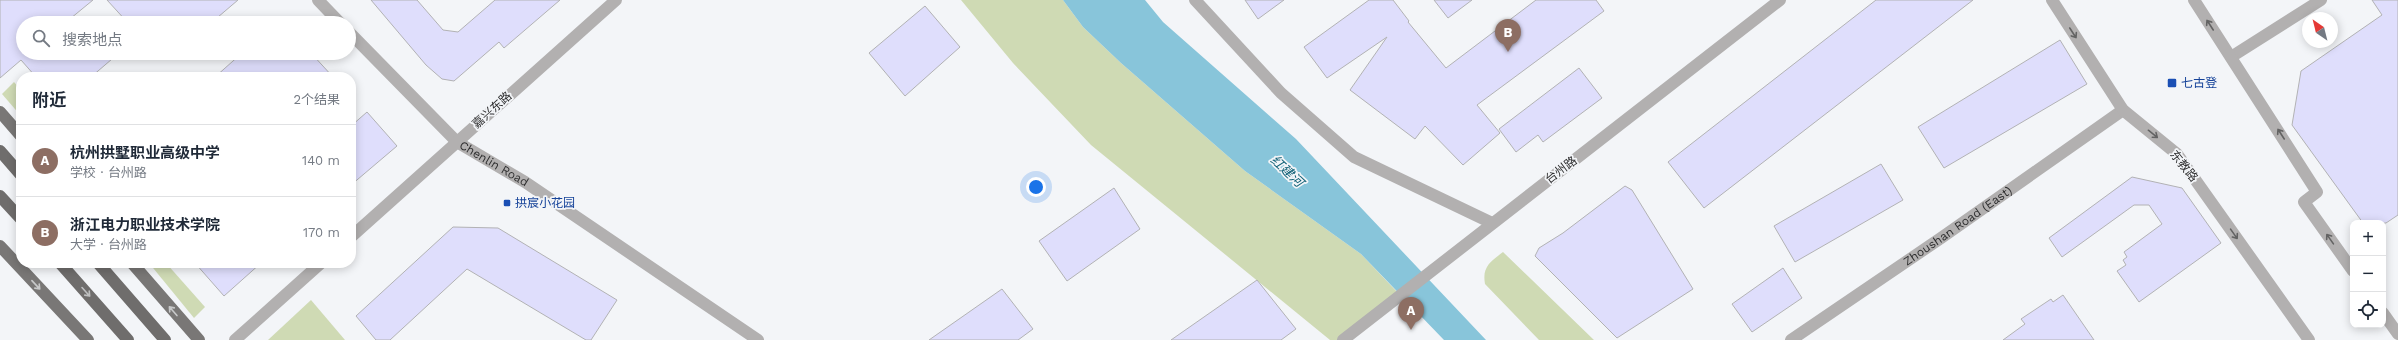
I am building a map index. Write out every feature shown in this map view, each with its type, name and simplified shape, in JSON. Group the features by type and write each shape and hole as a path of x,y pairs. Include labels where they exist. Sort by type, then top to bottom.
{"highway":[{"path":"0,151 16,169"},
{"path":"0,196 16,214"},
{"path":"64,268 128,340"},
{"path":"102,268 165,340"}],"main road":[{"path":"0,112 16,130"},
{"path":"0,246 16,263"},
{"path":"21,268 88,340"},
{"path":"136,268 199,340"}],"street":[{"path":"318,0 333,16"},
{"name":"嘉兴东路","path":"356,233 616,0"},
{"path":"1195,0 1281,93 1354,157 1492,223"},
{"name":"台州路","path":"1342,340 1780,0"},
{"name":"东教路","path":"2052,0 2123,110 2177,154 2308,340"},
{"path":"2194,0 2317,192 2304,202 2350,267"},
{"path":"2231,57 2321,0"},
{"name":"Chenlin Road","path":"356,39 457,142 525,182 758,340"},
{"name":"Zhoushan Road (East)","path":"1791,340 1941,238 2123,110"},
{"path":"235,340 315,268"},
{"path":"2386,317 2398,334"}],"green space":[{"path":"961,0 1063,0 1083,27 1121,63 1245,171 1361,254 1400,295 1343,340 1330,340 1091,145 1013,63"},
{"path":"14,82 16,84 16,110 2,94"},
{"path":"1503,252 1594,340 1539,340 1485,284 1484,278 1488,265"},
{"path":"153,268 170,268 205,307 194,318"},
{"path":"311,300 345,340 268,340"}],"water":[{"name":"红建河","path":"1063,0 1145,0 1163,22 1296,139 1486,340 1444,340 1361,254 1245,171 1121,63 1083,27"}],"building":[{"path":"0,0 93,0 74,16 16,16 16,60 21,60 0,78"},
{"path":"107,0 238,0 219,16 122,16"},
{"path":"371,0 417,0 443,30 458,32 495,0 560,0 504,48 499,42 454,81 442,79 426,65"},
{"path":"1245,0 1284,0 1258,19"},
{"path":"1369,0 1393,0 1409,21 1408,22 1446,68 1536,0 1596,0 1604,11 1477,105 1500,133 1463,165 1425,126 1415,139 1350,90 1387,37 1327,78 1304,47"},
{"path":"1434,0 1472,0 1448,18"},
{"path":"1876,0 1973,0 1704,208 1668,162"},
{"path":"2372,0 2398,0 2398,215 2386,223 2386,220 2361,220 2292,125 2301,71 2334,48 2338,48 2338,45 2382,15"},
{"path":"925,6 960,47 905,96 869,53"},
{"path":"2060,40 2087,84 1944,168 1918,127"},
{"path":"21,60 111,60 97,72 32,72"},
{"path":"234,60 317,60 328,72 221,72"},
{"path":"1579,68 1602,98 1543,142 1538,135 1516,152 1499,129"},
{"path":"367,112 397,146 356,181 356,122"},
{"path":"1881,164 1903,200 1795,262 1774,226"},
{"path":"2132,177 2182,188 2221,243 2139,302 2117,271 2126,265 2123,260 2127,257 2124,252 2162,224 2149,205 2134,205 2062,257 2049,238"},
{"path":"1625,186 1632,190 1693,289 1617,338 1535,256 1539,248 1563,233"},
{"path":"1114,188 1140,229 1067,281 1039,241"},
{"path":"453,227 498,228 617,300 591,340 586,340 467,269 390,340 376,340 356,316"},
{"path":"199,268 255,268 224,296"},
{"path":"1783,268 1802,298 1752,332 1732,304"},
{"path":"1257,280 1296,329 1281,340 1171,340"},
{"path":"1002,289 1033,329 1018,340 929,340"},
{"path":"2063,295 2094,340 2003,340 2025,324 2021,319 2051,299 2053,302"}],"place":[{"name":"浙江电力职业技术学院","path":"1508,52"},
{"name":"七古登","path":"2172,83"},
{"name":"拱宸小花园","path":"507,203"},
{"name":"杭州拱墅职业高级中学","path":"1411,330"}]}
